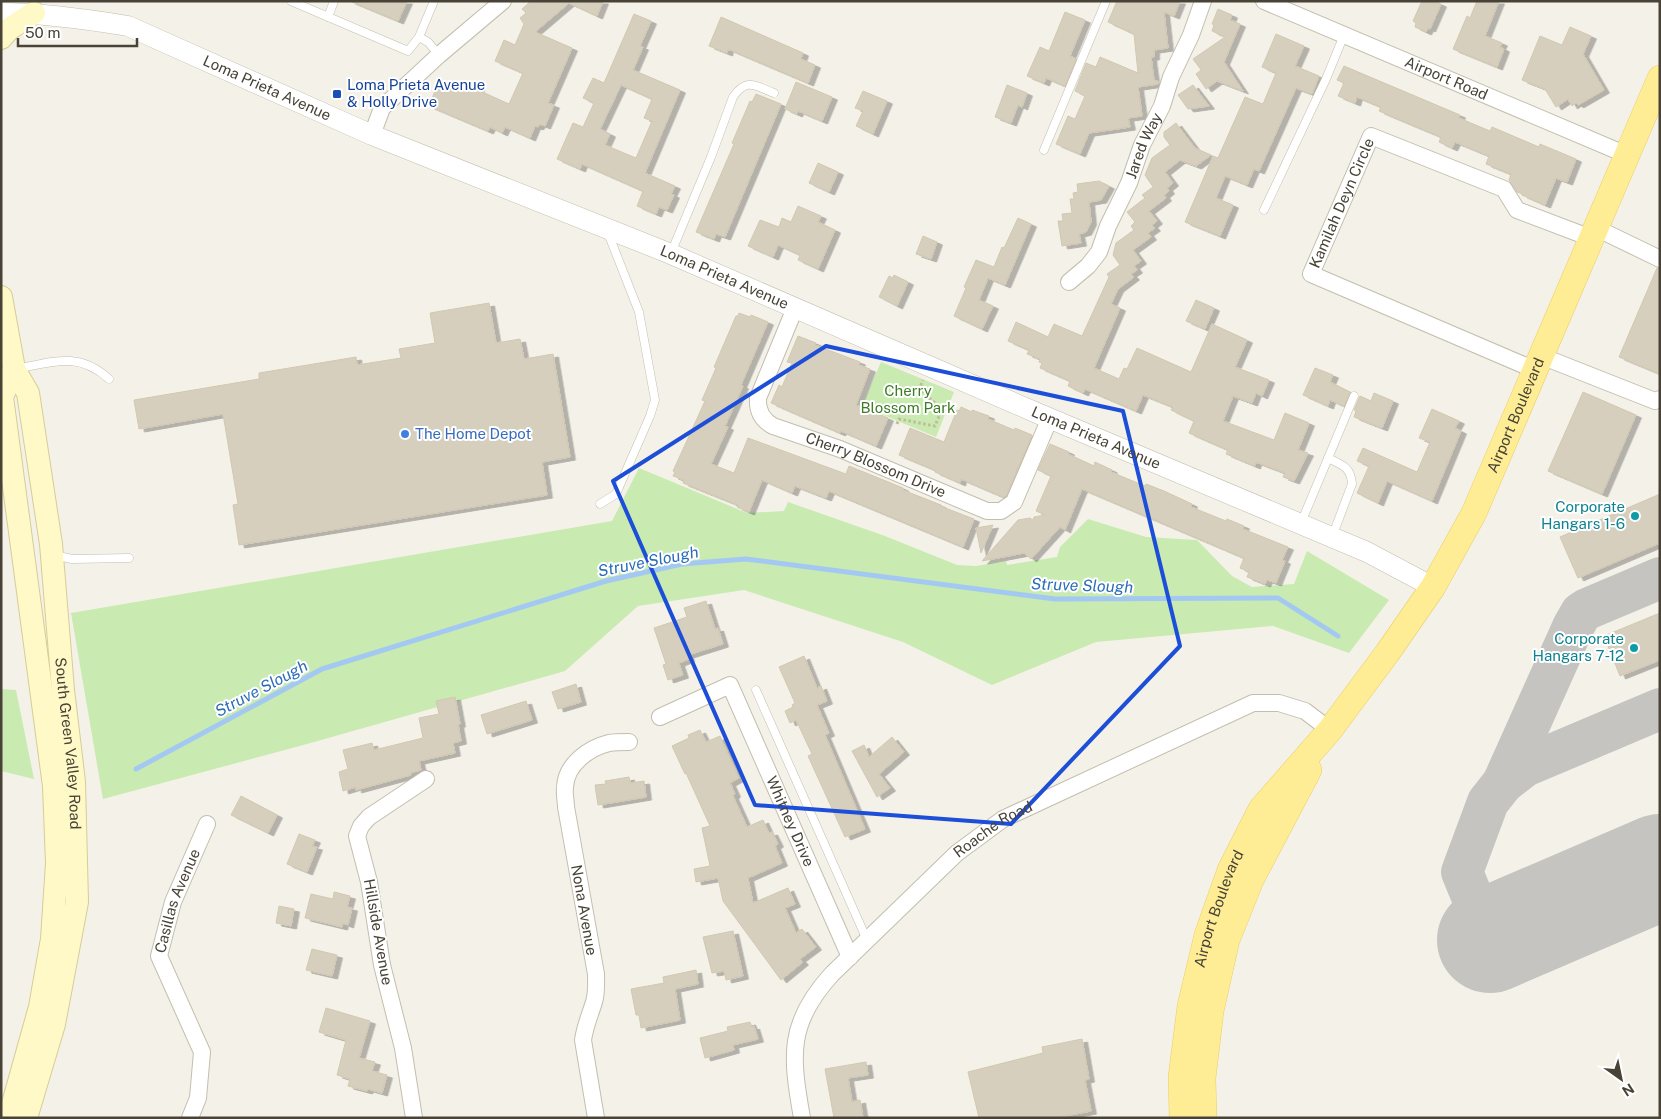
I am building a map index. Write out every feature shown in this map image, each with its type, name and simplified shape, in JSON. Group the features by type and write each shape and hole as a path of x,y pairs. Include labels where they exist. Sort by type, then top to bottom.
{"main road":[{"path":"1,38 9,30 34,13"},
{"name":"Airport Boulevard","path":"1182,1118 1181,1077 1190,1006 1207,935 1230,870 1261,809 1330,730 1433,587 1474,513 1660,78"},
{"name":"South Green Valley Road","path":"1,297 8,370 2,397 6,470 54,786 57,863 52,939 40,1007 9,1118"},
{"name":"South Green Valley Road","path":"8,370 28,393 52,554 63,690 74,782 77,902 54,1024 26,1118"},
{"name":"Airport Boulevard","path":"1204,1118 1203,1078 1211,1011 1227,940 1251,880 1330,730"}],"street":[{"name":"Jared Way","path":"1069,282 1088,266 1099,252 1108,226 1129,183 1142,145 1159,111 1171,77 1191,35 1203,1"},
{"name":"Airport Road","path":"1264,1 1627,155"},
{"path":"372,134 382,108 439,55 502,2"},
{"name":"Loma Prieta Avenue","path":"1,13 34,13 128,26 372,134 671,254 1050,418 1367,552 1433,587"},
{"name":"Kamilah Deyn Circle","path":"1538,363 1311,274 1370,136 1504,190 1517,210 1594,233"},
{"path":"1594,233 1660,260"},
{"name":"Cherry Blossom Drive","path":"795,308 758,398 758,407 762,417 774,426 840,449 987,511 997,512 1006,509 1017,498 1050,418"},
{"path":"1538,363 1655,401 1660,399"},
{"name":"Whitney Drive","path":"660,717 730,685 850,957"},
{"name":"Roache Road","path":"802,1118 795,1048 800,1025 813,997 832,974 957,853 1003,819 1253,703 1279,703 1305,711 1330,730"},
{"name":"Nona Avenue","path":"596,1118 583,1040 584,1029 594,1001 596,974 564,788 572,767 588,752 611,743 629,742"},
{"name":"Hillside Avenue","path":"414,1118 403,1048 382,965 369,882 357,836 360,826 369,817 426,779"},
{"name":"Casillas Avenue","path":"190,1118 198,1098 202,1052 159,956 173,902 206,824"}],"lane":[{"path":"291,1 408,51 419,37 434,1"},
{"path":"328,16 334,1"},
{"path":"1044,150 1106,1"},
{"path":"1264,210 1326,79 1344,36"},
{"path":"419,37 428,42 439,55"},
{"path":"671,254 711,157 733,97 745,85 774,93"},
{"path":"600,504 616,494 650,416 655,400 639,312 606,228"},
{"path":"8,370 61,361 77,361 93,367 109,379"},
{"path":"1301,524 1354,396"},
{"path":"1328,458 1344,465 1351,475 1352,484 1332,537"},
{"path":"52,554 72,559 129,558"},
{"path":"756,690 867,940"}],"path":[{"path":"897,424 899,419 935,426 942,409 920,389 923,379"}],"highlighted area":[{"path":"826,346 1123,411 1180,646 1011,824 755,805 613,481"}],"green space":[{"name":"Cherry Blossom Park","path":"881,362 954,392 936,437 862,406"},
{"path":"639,468 747,513 784,511 788,502 885,536 957,565 976,566 1006,561 1007,565 1057,557 1060,547 1088,519 1146,537 1197,540 1232,576 1252,587 1294,584 1307,551 1389,600 1349,653 1273,626 1096,642 992,685 903,642 744,590 638,606 565,671 103,799 71,613 612,521"},
{"path":"1,689 16,690 34,779 1,771"}],"building":[{"path":"350,1 407,1 398,21"},
{"path":"531,1 603,1 597,16 569,3 535,32 572,48 548,103 554,105 545,126 540,124 538,127 535,126 530,138 505,127 502,133 490,127 488,131 429,106 437,86 446,90 448,85 461,90 465,81 479,87 478,90 509,104 523,73 495,61 504,40 515,45 524,24 520,18 526,13 522,9"},
{"path":"1117,1 1180,1 1174,16 1164,12 1168,48 1154,50 1154,57 1151,57 1154,80 1159,82 1158,84 1138,87 1142,116 1128,118 1130,127 1089,133 1080,154 1056,144 1068,116 1075,119 1085,96 1075,91 1086,63 1096,67 1100,57 1138,73 1134,34 1108,22"},
{"path":"1422,1 1434,1 1441,4 1430,29 1428,28 1426,32 1415,27 1416,23 1413,21"},
{"path":"1477,1 1499,1 1485,36 1502,43 1500,47 1504,49 1497,67 1453,49 1467,16 1470,18"},
{"path":"1218,9 1232,15 1230,20 1240,24 1224,62 1243,91 1217,81 1206,89 1196,74 1201,70 1193,59 1225,37 1212,31 1214,25 1212,24"},
{"path":"1065,12 1085,20 1070,56 1076,59 1065,86 1046,78 1044,83 1027,76 1040,47 1049,51"},
{"path":"634,14 651,21 640,46 643,47 633,70 680,90 645,173 675,186 671,194 674,195 667,210 659,207 656,214 637,206 643,191 582,164 580,169 557,159 573,123 583,127 594,103 583,98 593,78 604,83","holes":["621,85 652,99 644,118 652,121 636,158 605,145 610,134 600,129"]},
{"path":"721,17 803,53 801,59 815,65 808,83 728,49 727,53 709,46"},
{"path":"1570,27 1591,36 1583,54 1604,90 1578,105 1576,103 1572,106 1568,99 1556,107 1545,89 1522,80 1540,36 1562,45"},
{"path":"1276,34 1304,46 1295,66 1319,76 1312,94 1296,88 1259,171 1254,169 1247,185 1225,176 1216,198 1233,205 1220,236 1185,222 1213,156 1218,158 1245,97 1263,104 1276,73 1262,67"},
{"path":"1344,66 1460,115 1459,118 1490,131 1492,127 1539,147 1540,144 1576,159 1567,182 1556,178 1545,205 1522,195 1517,192 1509,180 1511,174 1486,164 1489,156 1455,142 1452,148 1439,142 1441,137 1379,111 1381,107 1357,97 1355,103 1338,96 1344,83 1337,80"},
{"path":"796,82 832,97 822,121 798,111 797,114 785,109"},
{"path":"1007,85 1027,93 1022,107 1018,105 1011,123 995,117"},
{"path":"1193,85 1209,106 1188,109 1178,95"},
{"path":"863,91 887,101 873,134 856,126 863,111 855,108"},
{"path":"756,94 781,104 725,237 716,234 714,239 696,232 734,144 732,143 750,101 752,102"},
{"path":"1176,123 1195,148 1211,155 1196,166 1180,160 1165,172 1173,183 1167,188 1169,191 1164,195 1166,198 1149,211 1157,221 1152,225 1155,228 1148,233 1151,237 1133,250 1141,261 1134,266 1137,270 1131,274 1134,277 1118,289 1111,304 1120,308 1094,368 1119,379 1124,368 1127,369 1137,348 1191,372 1212,324 1247,340 1235,367 1269,380 1262,396 1256,393 1252,403 1233,396 1223,421 1274,440 1285,413 1309,423 1298,450 1308,453 1294,481 1283,477 1285,473 1256,462 1255,466 1226,454 1228,450 1189,433 1194,421 1171,410 1173,407 1143,395 1136,411 1085,389 1083,393 1068,386 1070,381 1040,368 1042,363 1039,362 1040,359 1027,354 1029,350 1008,341 1016,322 1048,337 1054,324 1082,336 1109,277 1107,274 1120,265 1113,255 1116,243 1134,230 1131,226 1135,222 1127,212 1145,198 1142,195 1153,187 1145,175 1152,158 1170,145 1164,137 1164,132"},
{"path":"818,163 838,172 829,192 809,183"},
{"path":"1099,181 1109,186 1101,200 1089,202 1091,222 1086,232 1079,234 1081,243 1062,246 1058,221 1063,221 1062,214 1072,213 1070,199 1074,199 1073,193 1078,192 1077,184"},
{"path":"798,206 821,216 818,222 835,230 818,269 798,260 800,255 778,245 773,257 748,246 760,220 779,227 782,218 791,222"},
{"path":"1018,218 1031,224 1005,285 988,278 979,300 993,306 982,329 954,316 976,260 994,267 1002,247 1004,248"},
{"path":"923,236 937,242 931,259 916,254"},
{"path":"1657,268 1660,269 1660,374 1619,357"},
{"path":"894,275 908,282 897,306 879,297 889,276 893,278"},
{"path":"1196,300 1214,308 1205,329 1186,321"},
{"name":"The Home Depot","path":"489,303 496,343 520,339 524,359 553,354 570,457 542,462 547,495 239,545 233,505 238,504 223,414 139,429 134,400 259,379 259,373 356,357 357,365 401,358 399,349 435,343 430,313"},
{"path":"739,313 750,317 751,315 768,322 725,426 728,427 711,464 734,473 748,438 846,474 849,466 974,519 963,547 829,491 826,498 795,486 792,493 762,480 749,512 737,507 738,505 683,483 684,480 673,476 675,472 673,471 705,401 702,400 716,368 714,367"},
{"path":"798,336 816,343 815,345 860,362 859,365 870,369 856,405 888,418 876,446 841,431 840,433 771,403 779,385 782,387 792,363 787,362"},
{"path":"1315,368 1333,375 1330,382 1350,392 1344,406 1330,400 1328,406 1303,395"},
{"path":"1583,392 1636,415 1602,494 1548,471"},
{"path":"1374,393 1393,401 1382,428 1354,417 1356,411 1354,410 1360,396 1371,401"},
{"path":"961,407 989,416 988,419 1014,430 1015,428 1032,435 1006,496 1003,497 961,479 960,483 899,455 910,428 944,442 957,410 959,411"},
{"path":"1432,409 1459,421 1455,428 1461,431 1432,501 1387,481 1378,503 1357,493 1369,466 1357,461 1363,448 1417,472 1430,442 1419,438"},
{"path":"1050,444 1094,466 1095,462 1112,470 1111,472 1145,486 1146,484 1164,491 1192,504 1191,507 1244,526 1243,529 1288,547 1282,560 1285,561 1276,583 1267,580 1265,584 1247,577 1249,572 1240,568 1244,558 1082,489 1065,530 1060,527 1031,559 1024,553 982,561 1018,520 1030,518 1033,520 1034,517 1045,515 1036,511 1051,476 1038,470"},
{"name":"Corporate Hangars 1-6","path":"1660,494 1660,543 1578,578 1560,537"},
{"path":"993,525 981,553 976,528"},
{"path":"706,601 715,629 718,628 723,644 688,655 689,659 679,663 683,675 668,680 663,665 666,664 654,628 687,617 684,608"},
{"name":"Corporate Hangars 7-12","path":"1660,613 1660,660 1620,676 1604,636"},
{"path":"804,656 817,688 821,686 827,701 817,705 829,733 825,735 865,829 845,837 808,756 812,754 796,720 790,723 785,711 793,707 792,705 795,703 779,667"},
{"path":"576,684 581,702 558,709 552,692"},
{"path":"455,697 461,741 453,743 455,753 419,761 421,770 410,773 411,775 356,790 356,787 343,791 339,772 348,769 343,750 372,743 374,750 423,738 419,718 439,714 436,701"},
{"path":"526,701 532,720 487,734 481,715"},
{"path":"700,730 706,742 720,736 739,778 730,783 735,794 733,796 747,827 763,820 769,833 772,832 778,844 775,846 782,863 748,878 753,903 788,888 795,904 785,908 796,933 802,929 816,947 800,959 803,962 781,980 723,901 718,878 696,882 694,869 710,866 702,828 710,826 672,746 689,738 688,735"},
{"path":"892,737 904,752 879,774 890,788 877,797 852,751 864,745 869,757"},
{"path":"629,777 630,783 644,781 646,797 598,805 595,785 606,784 605,781"},
{"path":"241,796 277,815 268,833 231,815"},
{"path":"299,834 315,840 312,846 317,847 307,872 287,864"},
{"path":"334,892 350,896 347,907 352,908 348,925 343,923 342,927 305,918 311,894 333,899"},
{"path":"279,906 294,909 291,926 276,923"},
{"path":"733,931 743,976 726,980 724,971 712,973 703,937"},
{"path":"312,949 337,955 332,976 306,970"},
{"path":"696,970 698,984 675,989 680,1020 641,1028 639,1015 636,1015 631,989 664,983 663,977"},
{"path":"326,1008 370,1021 359,1058 375,1062 372,1071 387,1075 382,1093 348,1086 350,1079 337,1075 346,1040 319,1032"},
{"path":"750,1022 752,1027 754,1026 758,1039 733,1045 734,1050 705,1058 700,1038 728,1031 727,1027"},
{"path":"1082,1039 1089,1079 1085,1080 1091,1111 1055,1118 979,1118 968,1072 1043,1053 1042,1047"},
{"path":"866,1062 868,1075 848,1078 852,1102 860,1100 863,1118 834,1118 825,1069"}],"waterway":[{"name":"Struve Slough","path":"136,769 322,669 606,581 682,564 746,559 1055,599 1278,598 1338,636"}],"taxiway":[{"path":"1503,783 1581,613 1660,578"},
{"path":"1490,940 1462,872 1488,802 1503,783 1525,766 1660,709"}],"runway":[{"path":"1490,940 1660,867"}],"place":[{"name":"Loma Prieta Avenue & Holly Drive","path":"337,94"},
{"name":"The Home Depot","path":"405,434"},
{"name":"Corporate Hangars 1-6","path":"1635,516"},
{"name":"Corporate Hangars 7-12","path":"1634,648"}]}
